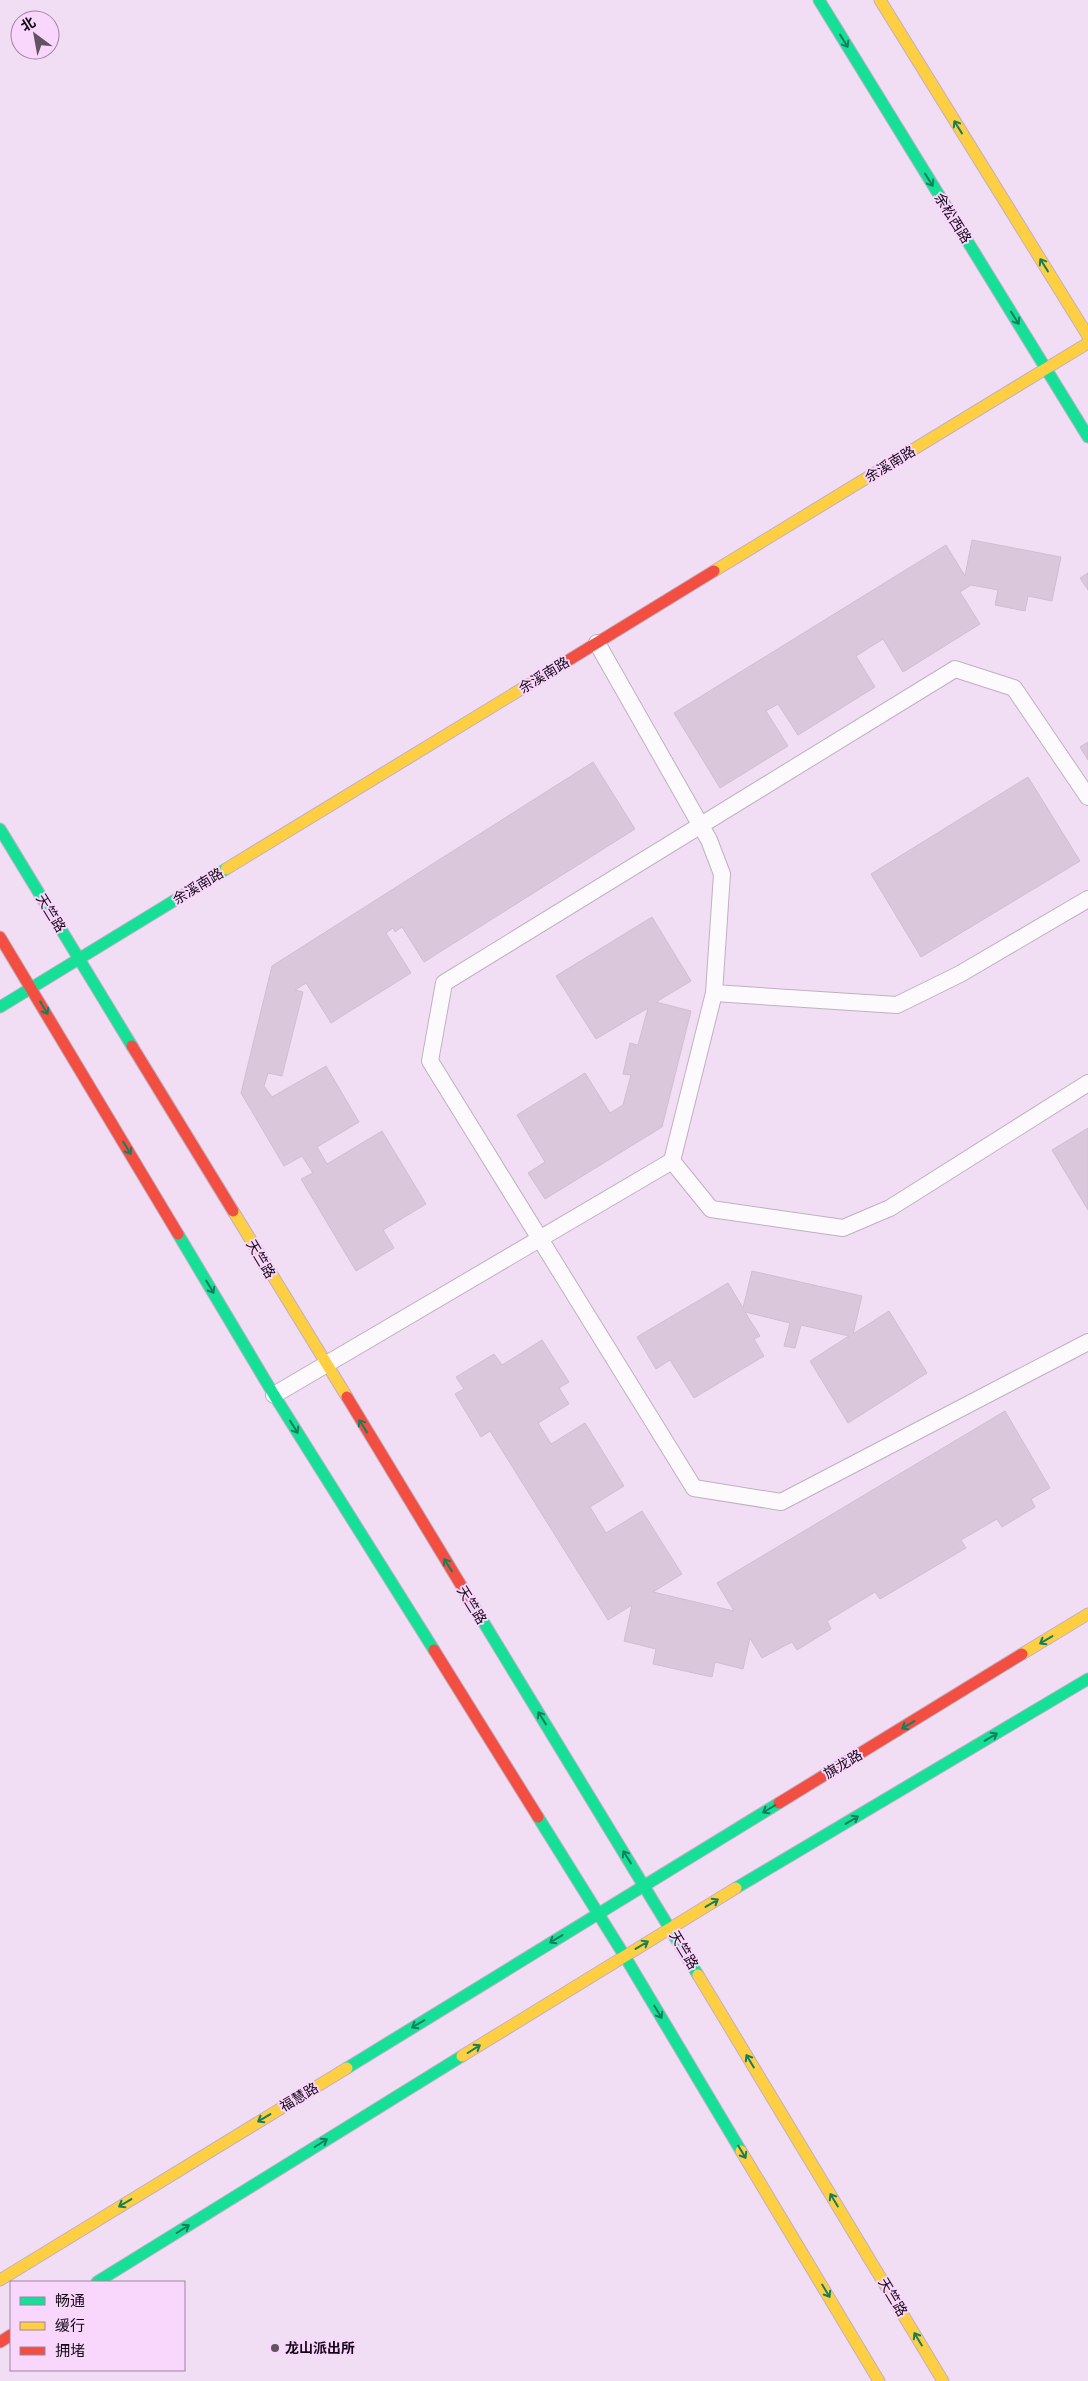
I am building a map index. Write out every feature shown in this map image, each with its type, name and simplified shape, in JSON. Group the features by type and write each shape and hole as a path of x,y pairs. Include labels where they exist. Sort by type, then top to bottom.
{"main road":[{"name":"余松西路","path":"818,0 1088,437"},
{"path":"880,0 1088,336"},
{"name":"余溪南路","path":"0,1007 1088,343"},
{"name":"天竺路","path":"0,830 80,958 325,1365 644,1885 943,2381"},
{"path":"0,937 274,1395 624,1955 879,2381"},
{"name":"旗龙路","path":"598,1914 1088,1614"},
{"path":"99,2281 624,1955 1088,1679"},
{"name":"福慧路","path":"0,2280 598,1914"}],"lane":[{"path":"274,1395 672,1161 714,993 722,874 700,825 596,643"},
{"path":"1088,797 1014,688 955,669 444,983 430,1062 694,1488 781,1502 1088,1342"},
{"path":"714,993 897,1005 960,974 1088,899"},
{"path":"672,1161 711,1209 843,1228 890,1208 1088,1083"}],"building":[{"path":"972,540 1061,557 1052,601 1028,596 1025,611 995,605 998,590 971,585 960,592 980,624 903,672 883,639 856,656 875,687 798,735 778,704 766,711 788,746 720,788 674,713 946,545 965,576"},
{"path":"1088,573 1088,590 1080,578"},
{"path":"1088,742 1088,760 1080,747"},
{"path":"593,762 635,829 424,962 402,927 395,932 393,928 386,933 411,973 331,1023 306,983 295,990 303,992 282,1076 268,1073 264,1086 272,1097 326,1066 359,1122 317,1147 327,1164 382,1131 426,1204 383,1230 394,1248 356,1271 301,1179 313,1173 302,1156 284,1166 241,1093 272,966"},
{"path":"1028,777 1080,861 921,957 871,874"},
{"path":"652,917 691,981 656,1002 691,1011 662,1127 545,1199 528,1173 545,1162 517,1115 585,1073 610,1113 623,1105 631,1075 623,1074 630,1043 638,1045 648,1008 596,1039 556,976"},
{"path":"1088,1128 1088,1210 1052,1150"},
{"path":"752,1271 862,1296 853,1334 889,1311 927,1373 848,1423 810,1361 849,1336 801,1325 795,1348 784,1346 790,1323 745,1312 760,1336 754,1339 764,1356 694,1398 670,1360 656,1369 637,1337 728,1283 743,1308"},
{"path":"542,1340 569,1382 559,1388 569,1404 538,1423 551,1444 585,1423 624,1486 590,1507 606,1533 642,1511 682,1574 653,1592 734,1611 717,1583 1005,1411 1050,1488 1031,1499 1035,1507 1002,1527 997,1519 961,1540 966,1548 880,1599 875,1592 827,1621 831,1629 797,1650 792,1642 762,1658 750,1638 743,1669 715,1662 712,1677 653,1664 656,1649 624,1641 632,1605 608,1620 490,1431 481,1437 455,1394 464,1389 456,1377 494,1354 502,1365"}],"traffic: fast":[{"path":"819,0 1088,437"},
{"path":"0,829 132,1046"},
{"path":"0,1007 226,869"},
{"path":"178,1234 274,1395 434,1650"},
{"path":"470,1600 698,1975"},
{"path":"736,1888 1088,1679"},
{"path":"347,2068 779,1803"},
{"path":"538,1817 624,1955 741,2151"},
{"path":"99,2281 462,2056"}],"traffic: slow":[{"path":"880,0 1088,336"},
{"path":"714,571 1088,343"},
{"path":"226,869 533,682"},
{"path":"233,1211 347,1397"},
{"path":"1022,1654 1088,1614"},
{"path":"462,2056 736,1888"},
{"path":"698,1975 943,2381"},
{"path":"0,2280 347,2068"},
{"path":"741,2151 879,2381"}],"traffic: jam":[{"path":"533,682 714,571"},
{"path":"0,937 178,1234"},
{"path":"132,1046 233,1211"},
{"path":"347,1397 470,1600"},
{"path":"434,1650 538,1817"},
{"path":"779,1803 1022,1654"},
{"path":"0,2342 10,2336"}],"place":[{"name":"龙山派出所","path":"275,2348"}]}
